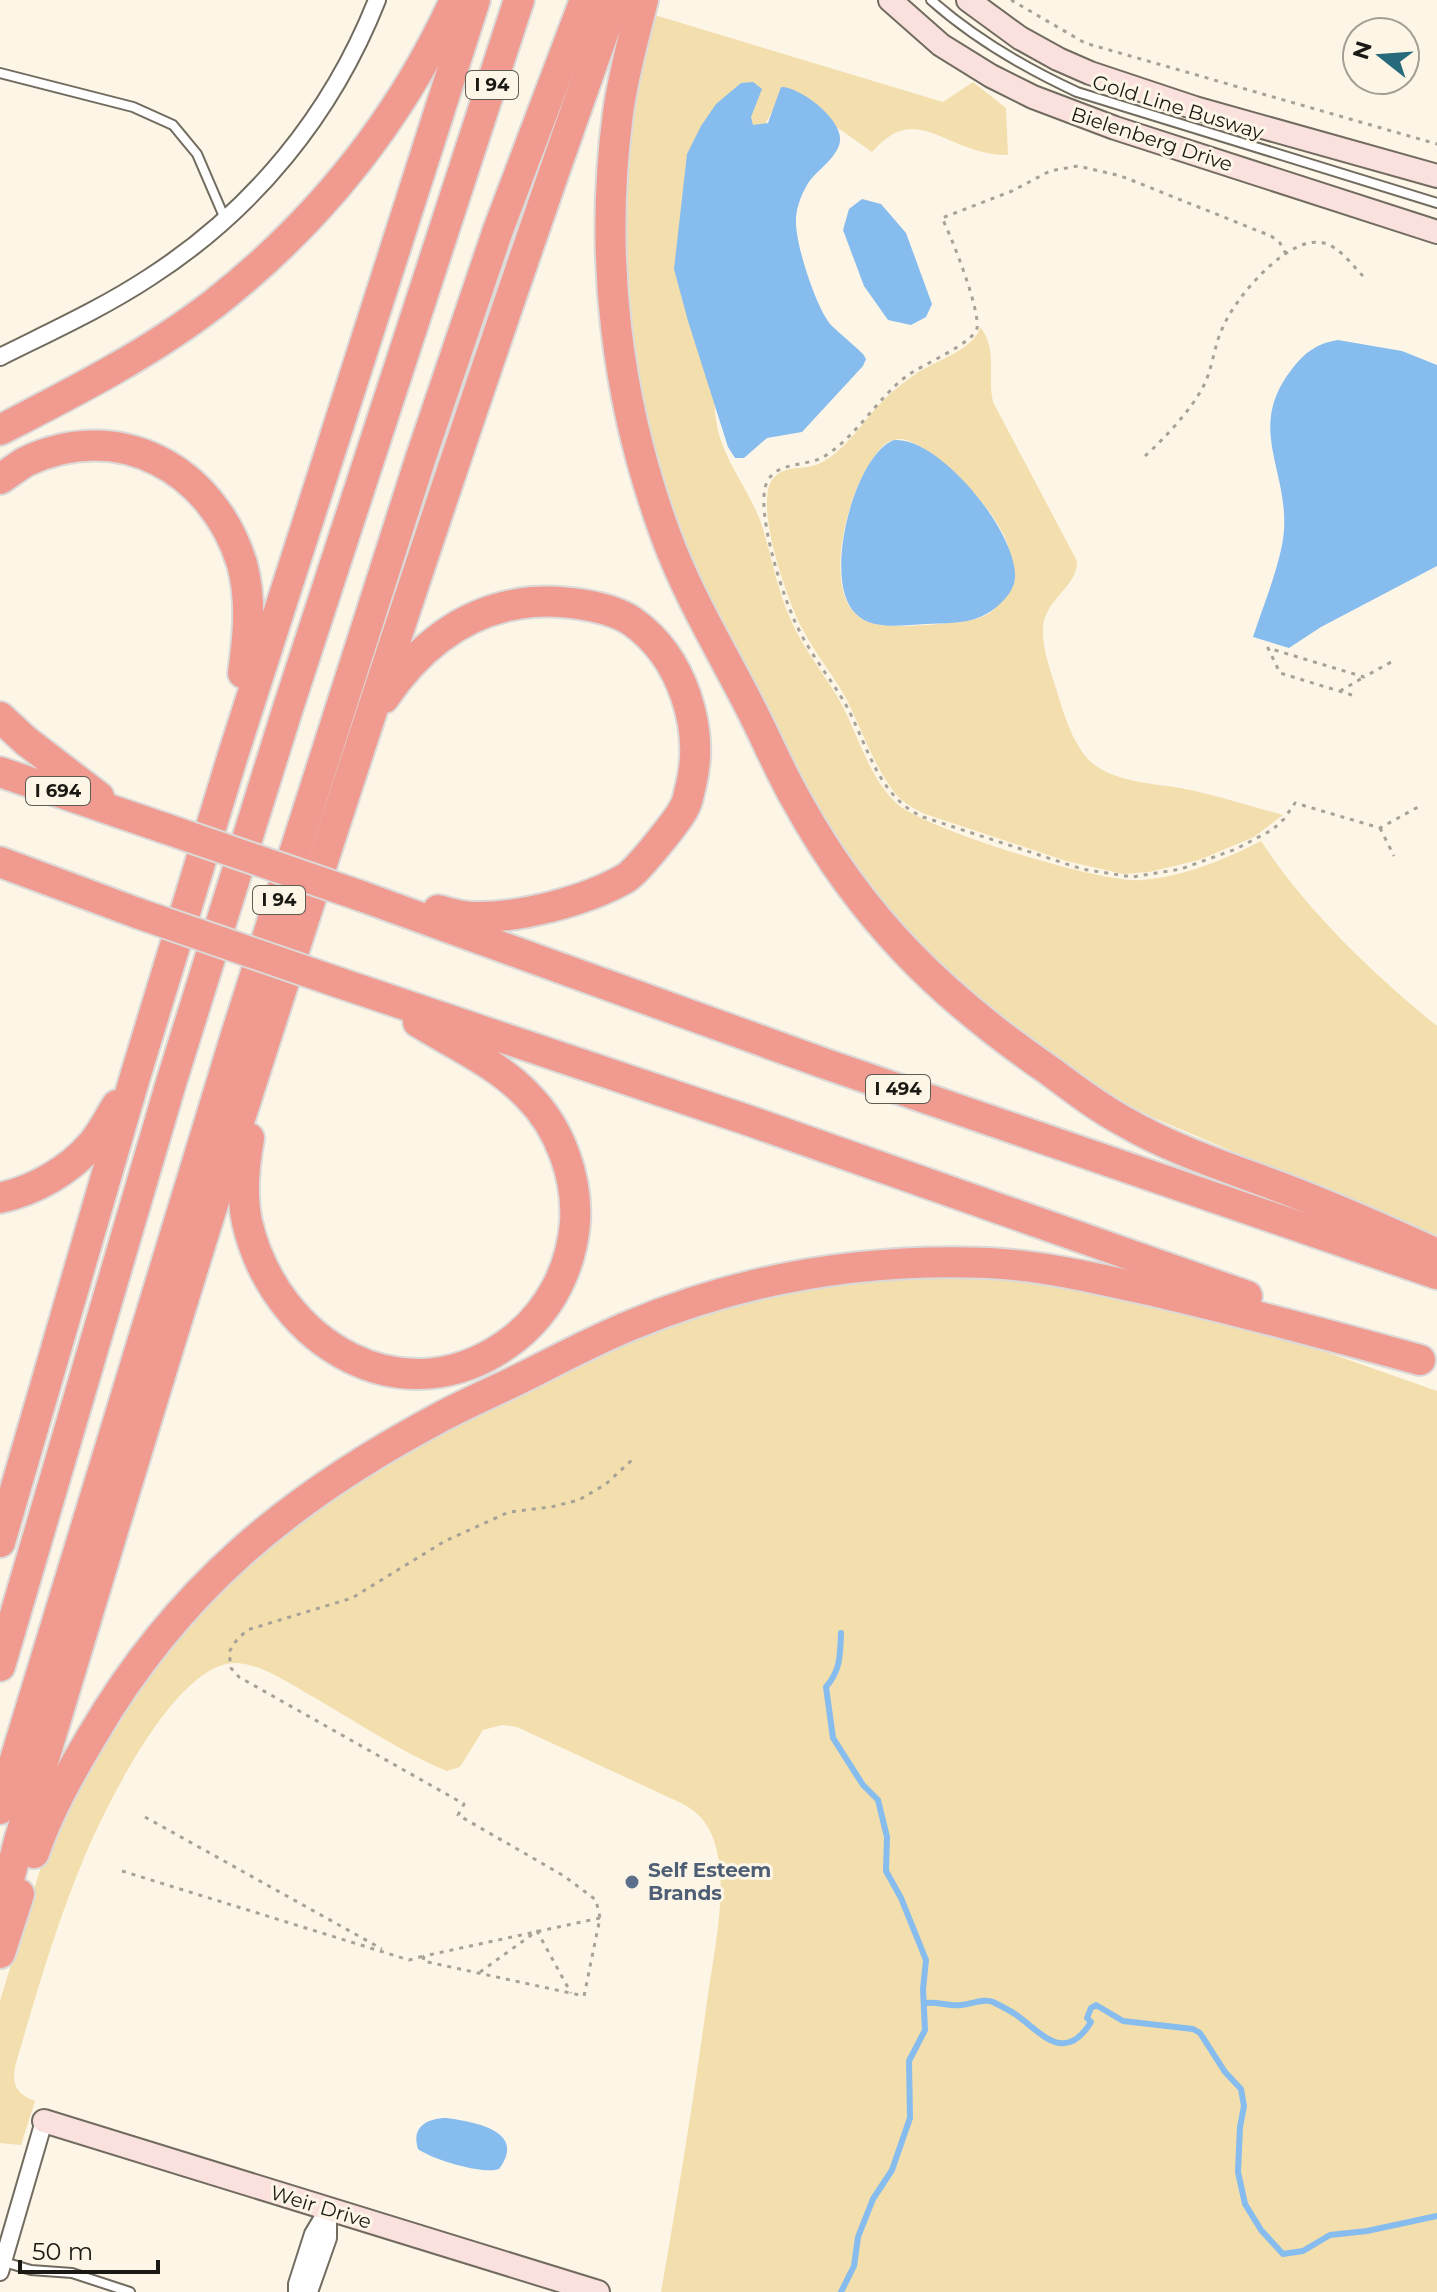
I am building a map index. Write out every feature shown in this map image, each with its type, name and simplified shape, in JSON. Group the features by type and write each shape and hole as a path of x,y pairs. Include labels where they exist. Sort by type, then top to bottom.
{"highway":[{"path":"0,430 137,355 213,304 270,257 337,188 385,125 429,53 455,0"},
{"path":"0,1542 135,1077 233,755 475,0"},
{"name":"I 94","path":"0,1666 166,1098 278,738 519,0"},
{"name":"I 94","path":"0,1809 236,1035 420,460 498,230 585,0"},
{"path":"0,1914 218,1188 427,539 615,0"},
{"path":"643,0 619,109 612,172 609,231 611,274 622,371 640,450 666,536 688,590 798,804 862,901 887,932 933,981 1005,1041 1125,1123 1187,1152 1348,1213 1437,1254"},
{"path":"0,479 24,463 50,453 111,445 151,456 192,482 200,491 229,530 242,567 250,616 233,755"},
{"path":"361,896 474,917 546,910 587,894 629,877 685,808 696,765 690,705 656,645 625,618 581,604 559,601 521,603 489,611 444,633 420,654 387,693 363,743"},
{"path":"0,717 116,811"},
{"name":"I 694","path":"0,772 361,896"},
{"path":"0,862 137,913 1057,1228 1429,1363"},
{"path":"0,884 106,901"},
{"name":"I 494","path":"361,896 823,1063 1437,1274"},
{"path":"265,1045 243,1173 243,1195 247,1223 259,1259 289,1311 329,1346 358,1362 379,1369 398,1373 432,1372 452,1369 489,1355 529,1328 545,1308 566,1269 576,1212 560,1141 541,1111 513,1082 374,995"},
{"path":"0,1198 38,1185 75,1160 93,1143 135,1077"},
{"path":"0,1953 39,1836 77,1761 139,1662 209,1581 276,1520 356,1466 438,1418 630,1325 744,1287 815,1272 880,1265 992,1263 1059,1271 1249,1313 1429,1363"}],"street":[{"path":"0,357 148,279 192,249 225,220 284,160 314,120 357,48 377,0"},
{"path":"968,0 1020,38 1090,73 1195,108 1437,176"},
{"name":"Bielenberg Drive","path":"901,4 941,45 991,76 1047,103 1437,232"},
{"path":"1,2267 44,2121"},
{"name":"Weir Drive","path":"44,2121 593,2291"},
{"path":"297,2292 313,2234 328,2209"},
{"path":"309,2292 328,2238 328,2209"}],"lane":[{"name":"Gold Line Busway","path":"931,0 965,30 1032,72 1077,92 1437,203"},
{"path":"0,73 133,107 173,125 197,154 225,220"},
{"path":"1,2267 72,2273 130,2292"}],"path":[{"path":"1011,0 1085,43 1437,144"},
{"path":"1286,254 1278,241 1267,234 1128,179 1087,167 1050,171 1008,193 942,218 971,299 977,327 975,334 901,380 831,452 815,462 787,466 774,472 765,486 762,509 780,581 797,627 846,705 884,783 912,812 1082,869 1132,877 1181,869 1236,849 1272,830 1295,803 1380,828 1418,807"},
{"path":"1145,456 1165,438 1204,386 1223,326 1237,302 1262,272 1286,254 1307,244 1325,243 1363,276"},
{"path":"1352,695 1280,673 1268,648 1364,677"},
{"path":"1340,691 1393,661"},
{"path":"1380,828 1394,856"},
{"path":"424,1956 423,1961 584,1996 600,1918 596,1900 564,1876 458,1815 464,1804 244,1681 231,1668 231,1648 247,1630 352,1598 445,1541 509,1512 579,1500 606,1484 633,1459"},
{"path":"145,1817 388,1953"},
{"path":"122,1871 409,1960 600,1918"},
{"path":"478,1973 537,1931"},
{"path":"537,1931 571,1993"}],"shaded area":[{"path":"648,13 943,102 973,82 1006,108 1008,155 981,151 916,129 895,133 872,152 825,119 773,110 760,133 716,366 715,414 723,446 755,507 795,630 843,707 878,781 895,802 938,826 974,839 1053,864 1120,879 1141,880 1188,871 1261,841 1299,892 1342,940 1437,1026 1437,1239 1152,1117 1100,1090 1019,1036 915,943 861,878 812,804 680,542 631,382 620,176"},
{"path":"980,327 989,344 993,402 1077,561 1072,578 1049,609 1043,629 1048,662 1074,738 1090,761 1112,775 1195,791 1283,815 1254,837 1199,860 1149,872 1123,874 1066,861 925,814 899,797 879,769 848,702 808,639 789,599 770,532 768,493 776,475 826,460 897,388 962,348 977,335","holes":["902,439 916,444 966,484 1004,536 1009,550 1008,561 994,609 983,617 938,624 884,625 864,620 849,606 842,585 840,560 851,505 861,480 887,443"]},
{"path":"868,1276 1026,1277 1261,1329 1437,1391 1437,2292 661,2292 719,1913 719,1861 708,1826 681,1803 517,1727 502,1725 483,1730 460,1767 447,1771 395,1745 274,1674 236,1663 213,1669 190,1686 167,1711 145,1742 108,1807 64,1909 15,2067 17,2088 35,2101 21,2145 0,2143 0,2001 51,1834 109,1726 200,1607 330,1494 568,1364 723,1303"}],"water":[{"path":"753,82 762,89 751,117 753,125 768,123 781,87 799,92 819,106 839,133 840,141 835,153 803,193 797,211 797,230 808,275 825,317 866,359 802,432 767,438 744,458 735,458 728,447 674,269 687,154 716,104 741,83"},
{"path":"862,199 881,204 906,233 932,304 926,317 911,325 888,320 864,286 843,230 849,209"},
{"path":"1338,340 1402,351 1437,365 1437,566 1321,627 1289,648 1253,637 1283,542 1284,508 1272,448 1272,410 1279,390 1301,358 1317,346"},
{"path":"894,440 912,443 953,470 990,514 1004,537 1013,559 1014,584 1003,601 986,614 954,623 880,625 856,614 846,598 842,549 855,493 879,450"},
{"path":"447,2118 483,2126 502,2137 507,2145 506,2156 499,2169 481,2170 457,2165 418,2149 417,2135 422,2125"}],"waterway":[{"path":"841,1633 837,1668 826,1687 833,1738 863,1785 878,1800 887,1837 886,1871 901,1898 926,1960 923,1989 925,2030 909,2061 910,2118 892,2170 873,2199 858,2237 854,2266 841,2292"},
{"path":"925,2003 957,2005 989,2001 1015,2014 1043,2036 1062,2043 1071,2042 1081,2035 1091,2022 1087,2018 1091,2008 1096,2005 1123,2021 1193,2029 1200,2033 1225,2072 1241,2089 1244,2106 1238,2172 1245,2204 1261,2230 1283,2254 1303,2251 1330,2235 1367,2231 1437,2216"}],"place":[{"name":"Self Esteem Brands","path":"632,1882"}]}
